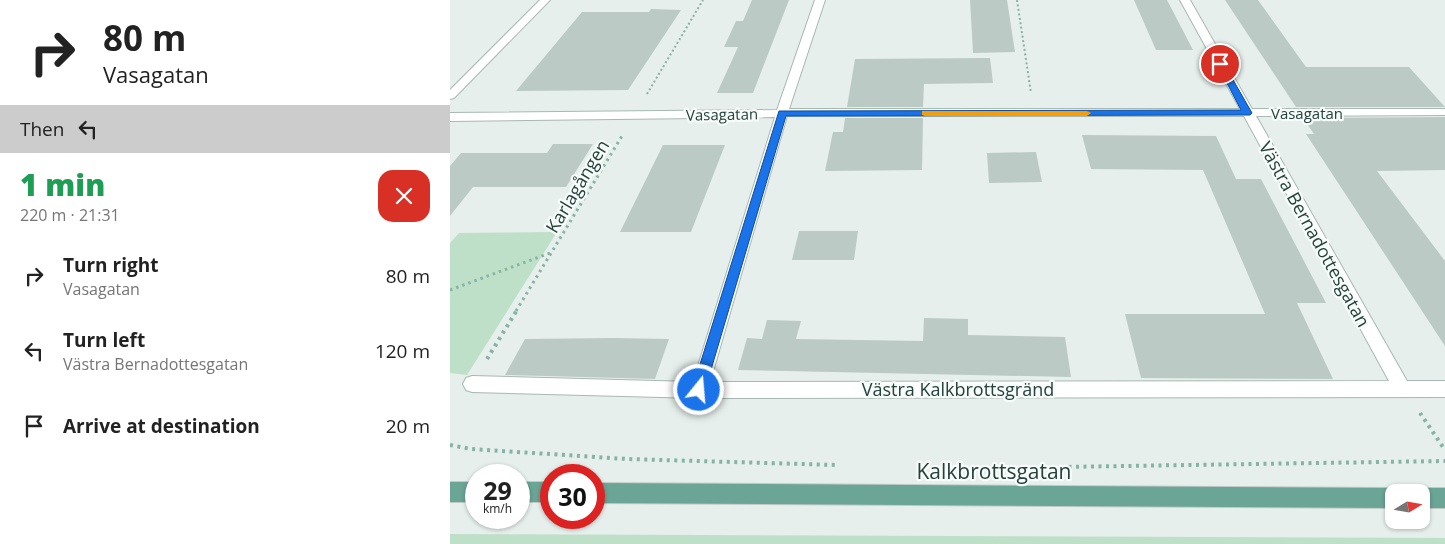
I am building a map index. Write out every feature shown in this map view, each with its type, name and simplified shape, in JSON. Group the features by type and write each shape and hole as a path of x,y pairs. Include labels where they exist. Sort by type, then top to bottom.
{"main road":[{"path":"450,492 465,492"},
{"name":"Kalkbrottsgatan","path":"605,492 1385,498"},
{"path":"1430,498 1445,498"}],"street":[{"path":"450,96 544,0"},
{"path":"699,390 782,113 820,0"},
{"name":"Västra Bernadottesgatan","path":"1185,0 1402,388"},
{"name":"Vasagatan","path":"450,117 782,113 1445,112"},
{"name":"Västra Kalkbrottsgränd","path":"472,384 699,390 1445,389"}],"path":[{"name":"Karlagången","path":"472,384 703,0"},
{"path":"1017,0 1034,114"},
{"path":"450,290 551,253"},
{"path":"1402,388 1445,450"},
{"path":"450,445 471,449 626,459 844,466"},
{"path":"1058,467 1445,462"}],"green space":[{"path":"557,232 467,375 450,373 450,243 459,233"},
{"path":"450,534 1445,538 1445,544 450,544"}],"building":[{"path":"752,0 789,0 753,93 717,93 738,47 724,47 736,21 743,21"},
{"path":"970,0 1007,0 1015,52 973,53"},
{"path":"1134,0 1167,0 1193,50 1156,50"},
{"path":"1225,0 1258,0 1306,67 1409,67 1445,107 1296,107"},
{"path":"651,9 681,10 628,90 516,91 582,12 649,12"},
{"path":"990,58 993,83 924,84 923,107 847,107 855,59"},
{"path":"1445,117 1445,170 1377,171 1445,261 1445,346 1306,134 1314,134 1303,118"},
{"path":"845,118 923,118 922,170 825,171 833,132 843,132"},
{"path":"1082,135 1216,136 1236,179 1261,179 1326,303 1297,303 1333,379 1141,378 1125,314 1265,314 1203,170 1091,169"},
{"path":"553,144 593,144 566,187 473,187 450,216 450,166 461,153 547,153"},
{"path":"663,145 725,145 691,232 620,232"},
{"path":"1036,152 1042,182 989,183 987,153"},
{"path":"799,231 858,231 854,260 792,260"},
{"path":"924,318 968,319 968,335 1065,337 1071,377 738,370 747,338 762,339 767,320 801,321 796,339 923,341"},
{"path":"525,339 669,339 655,379 505,375"}],"slow traffic":[{"path":"925,113 1087,113"}],"route":[{"path":"699,390 782,113 1247,113 1220,64"}]}
